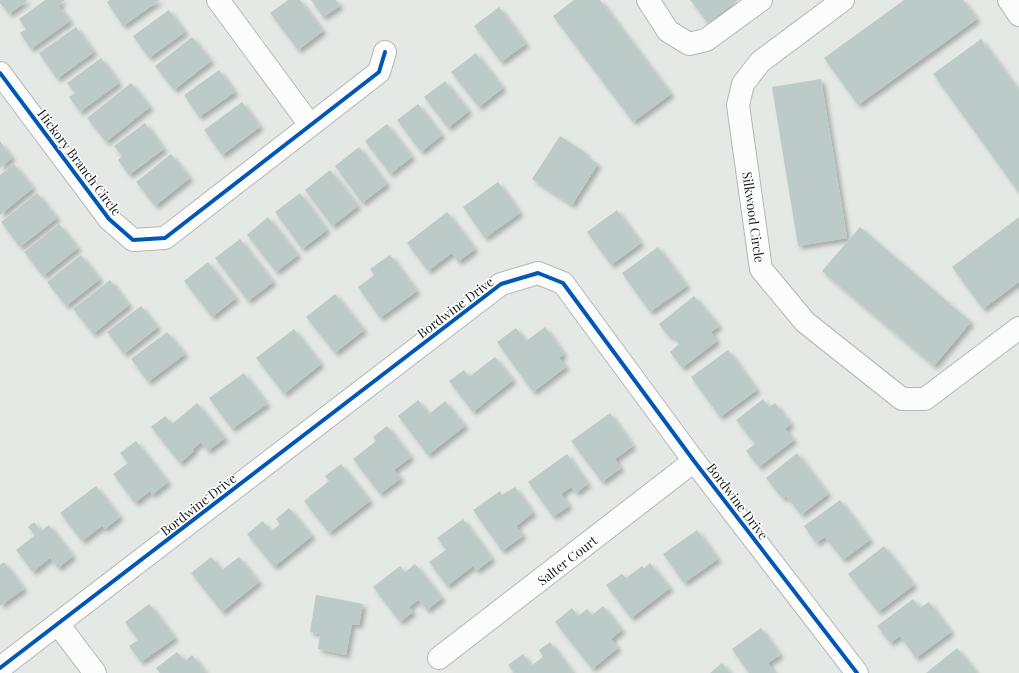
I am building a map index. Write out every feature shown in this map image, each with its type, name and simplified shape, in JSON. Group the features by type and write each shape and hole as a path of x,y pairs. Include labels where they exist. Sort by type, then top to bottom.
{"street":[{"path":"218,0 310,125"},
{"path":"648,0 668,31 689,44 706,40 761,0"},
{"name":"Silkwood Circle","path":"843,0 760,62 743,84 738,105 761,269 805,322 902,399 925,399 1019,328"},
{"path":"1009,0 1019,15"},
{"name":"Hickory Branch Circle","path":"0,73 109,219 133,240 165,238 379,72 385,52"},
{"name":"Bordwine Drive","path":"0,668 501,284 538,273 563,283 694,461 852,671"},
{"name":"Salter Court","path":"439,658 694,461"},
{"path":"58,624 95,673"}],"building":[{"path":"0,0 28,0 9,14 0,3"},
{"path":"45,0 65,0 58,5 70,21 31,49 20,33 26,29 19,19"},
{"path":"110,0 160,0 123,26 107,2"},
{"path":"288,0 300,0 323,31 298,50 270,13"},
{"path":"311,0 336,0 340,6 323,17"},
{"path":"574,0 600,0 671,94 633,122 553,16"},
{"path":"690,0 738,0 708,23"},
{"path":"904,0 963,0 977,19 858,105 824,58"},
{"path":"499,7 526,44 501,62 474,26"},
{"path":"169,10 185,32 149,58 133,36"},
{"path":"76,27 94,52 57,79 39,53"},
{"path":"192,37 211,61 174,90 155,66"},
{"path":"981,39 1019,91 1019,193 933,74"},
{"path":"476,53 503,88 479,107 451,72"},
{"path":"101,58 119,83 80,112 69,97 75,93 67,83"},
{"path":"219,70 235,92 199,117 184,95"},
{"path":"821,79 847,238 798,246 772,87"},
{"path":"445,81 469,111 448,128 424,97"},
{"path":"131,83 150,107 106,142 87,118"},
{"path":"242,102 260,127 222,155 204,130"},
{"path":"418,104 442,135 421,152 397,120"},
{"path":"145,123 164,149 129,175 118,160 122,156 114,146"},
{"path":"387,124 412,157 390,174 365,141"},
{"path":"560,136 586,153 585,155 598,164 572,205 532,179"},
{"path":"0,141 12,158 0,168"},
{"path":"359,147 387,184 362,203 335,166"},
{"path":"171,154 190,178 155,206 136,182"},
{"path":"14,164 33,188 0,215 0,175"},
{"path":"330,170 358,206 332,226 305,190"},
{"path":"498,182 520,213 485,238 463,207"},
{"path":"37,193 57,218 20,247 1,222"},
{"path":"300,193 327,230 302,249 275,212"},
{"path":"617,210 641,243 611,265 587,232"},
{"path":"447,212 475,249 458,262 452,253 428,271 407,243"},
{"path":"268,217 298,255 276,272 247,235"},
{"path":"1019,217 1019,282 983,309 952,267"},
{"path":"59,224 78,248 43,276 24,252"},
{"path":"860,227 971,322 934,366 822,271"},
{"path":"240,239 273,282 248,301 215,258"},
{"path":"658,247 687,286 650,312 622,273"},
{"path":"81,255 100,279 66,306 47,282"},
{"path":"390,255 417,291 380,318 358,287 374,275 370,269"},
{"path":"208,262 236,298 212,317 184,281"},
{"path":"110,280 129,305 93,334 73,309"},
{"path":"335,294 364,330 335,353 306,317"},
{"path":"694,296 719,326 711,332 717,341 682,368 670,352 679,344 672,335 669,337 659,324"},
{"path":"141,306 158,327 124,354 107,332"},
{"path":"545,327 564,354 559,358 566,367 533,392 497,342 516,328 526,341"},
{"path":"294,329 321,364 284,394 256,358"},
{"path":"167,332 185,354 148,382 131,359"},
{"path":"728,350 757,390 720,417 691,377"},
{"path":"495,357 513,380 473,412 449,381 464,370 469,377"},
{"path":"244,373 267,404 232,429 209,398"},
{"path":"763,399 769,407 775,403 791,424 785,429 794,440 759,467 746,451 755,444 736,420"},
{"path":"418,400 429,414 445,401 465,426 428,455 398,416"},
{"path":"197,403 225,438 208,451 201,442 193,449 194,451 180,463 151,427 165,416 172,424"},
{"path":"610,413 633,446 615,459 621,468 602,482 571,441"},
{"path":"387,426 411,457 394,470 401,478 380,494 353,459 376,441 373,437"},
{"path":"136,441 168,482 152,495 150,491 135,503 113,474 128,463 120,453"},
{"path":"797,453 828,494 801,515 786,496 783,499 766,478"},
{"path":"567,454 588,484 576,493 571,487 561,494 569,506 553,517 528,482"},
{"path":"341,464 370,501 329,533 304,501 329,481 325,476"},
{"path":"96,486 120,517 105,529 102,526 82,541 60,513"},
{"path":"515,487 533,513 516,526 523,536 502,551 473,510 500,491 502,495"},
{"path":"840,500 870,540 843,560 825,537 816,543 804,526"},
{"path":"289,508 312,536 274,567 247,534 263,521 271,532 280,524 276,519"},
{"path":"463,519 492,559 476,571 473,566 447,586 429,562 446,550 437,538"},
{"path":"34,522 41,531 49,525 73,556 58,568 50,558 33,572 16,550 35,535 28,527"},
{"path":"697,530 718,559 684,583 663,554"},
{"path":"884,546 914,585 878,612 848,574"},
{"path":"211,557 222,570 239,557 259,582 222,612 191,573"},
{"path":"4,562 24,589 0,606 0,565"},
{"path":"650,563 670,588 631,618 606,585 622,574 626,578 642,566 644,568"},
{"path":"415,564 442,598 427,610 418,600 409,607 413,612 400,622 373,587 400,566 405,572"},
{"path":"316,595 363,604 359,625 352,624 346,655 318,649 320,634 310,632"},
{"path":"913,599 920,608 929,602 951,632 916,658 900,636 890,643 877,626"},
{"path":"149,604 175,638 141,662 129,646 138,640 125,622"},
{"path":"603,606 622,630 611,639 618,648 592,669 555,622 572,608 578,616 587,609 592,615"},
{"path":"761,628 780,655 768,663 775,673 749,673 732,649"},
{"path":"550,642 573,673 514,673 508,665 523,654 531,666 543,657 539,650"},
{"path":"957,648 977,673 926,673"},
{"path":"177,652 185,661 192,655 206,673 160,673 156,668"},
{"path":"722,663 730,673 710,673"}],"cycle path":[{"path":"0,73 109,219 133,240 165,238 379,72 385,52"},
{"path":"0,668 501,284 538,273 563,283 694,461 857,673"}]}
